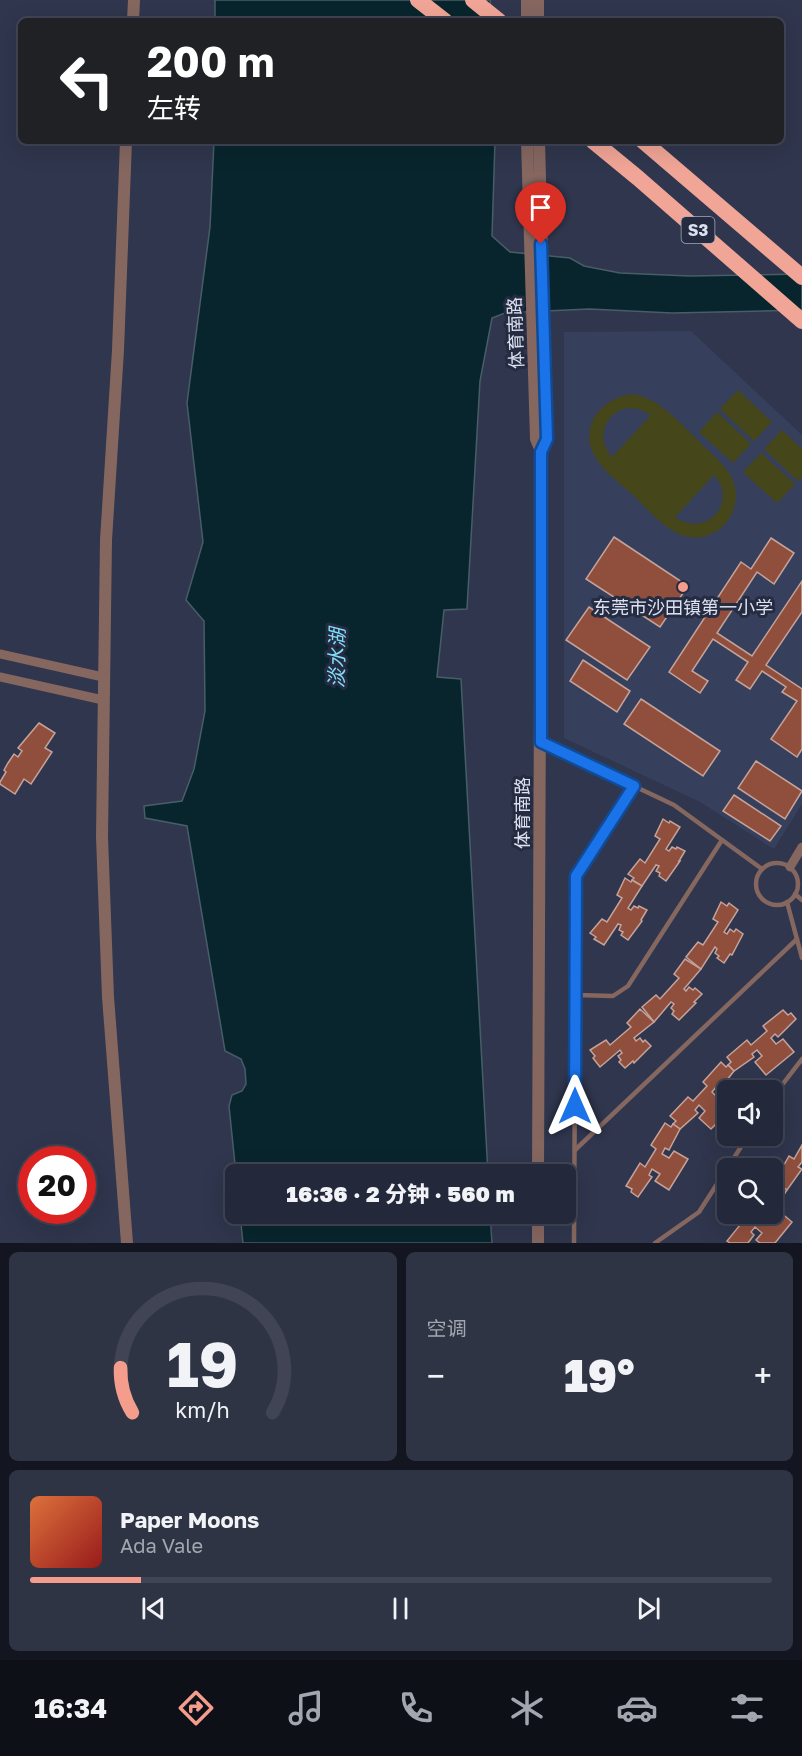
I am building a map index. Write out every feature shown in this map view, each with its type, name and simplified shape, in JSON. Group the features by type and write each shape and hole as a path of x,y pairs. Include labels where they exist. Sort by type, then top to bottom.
{"highway":[{"path":"418,0 441,18"},
{"path":"473,0 495,18"},
{"name":"S3","path":"597,144 802,321"},
{"name":"S3","path":"647,144 802,277"}],"street":[{"path":"133,18 134,0"},
{"path":"527,0 527,18"},
{"path":"538,0 538,18"},
{"path":"126,144 118,350 106,540 102,837 108,997 127,1243"},
{"name":"体育南路","path":"527,144 534,224 540,371 536,439 541,452 538,1164"},
{"name":"体育南路","path":"534,224 539,144"},
{"path":"0,654 103,678"},
{"path":"0,676 103,700"},
{"path":"790,867 802,847"},
{"path":"538,1224 538,1243"}],"lane":[{"path":"541,742 674,805 762,869"},
{"path":"574,1243 576,876 634,786"},
{"path":"576,995 613,996 628,986 722,840"},
{"path":"779,863 790,867 797,876 798,882 795,894 787,902 770,904 760,897 756,886 762,869 779,863"},
{"path":"795,894 802,900"},
{"path":"787,902 802,958"},
{"path":"575,1150 797,939"},
{"path":"783,1084 802,1059"},
{"path":"655,1243 699,1212 742,1146"}],"shaded area":[{"name":"东莞市沙田镇第一小学","path":"691,331 802,435 802,804 774,849 700,802 564,738 564,332"}],"green space":[{"path":"738,390 772,422 754,441 720,409"},
{"path":"633,394 644,397 664,409 726,469 734,482 736,499 731,515 718,530 703,537 691,537 669,528 599,463 589,440 593,421 605,405","holes":["625,408 639,409 651,415 612,457 604,443 604,429 611,416","714,475 721,485 723,496 716,514 698,524 687,523 675,517"]},
{"path":"717,412 751,444 733,463 699,432"},
{"path":"782,430 802,449 802,477 798,481 764,449"},
{"path":"761,453 795,484 777,503 743,472"}],"water":[{"path":"215,0 490,0 492,18 215,18"},
{"name":"淡水湖","path":"214,144 495,144 492,236 510,252 570,258 584,266 620,273 689,276 802,274 802,310 672,313 589,309 505,313 492,318 480,381 467,609 444,610 437,677 461,679 487,1164 235,1164 229,1106 232,1095 242,1091 246,1084 245,1069 241,1059 225,1051 187,826 145,818 144,806 182,801 194,769 205,711 204,621 186,600 203,542 187,403 210,227"},
{"path":"241,1224 491,1224 492,1243 243,1243"}],"building":[{"path":"614,537 688,586 660,627 586,579"},
{"path":"771,538 794,553 774,584 757,572 717,633 752,656 802,581 802,612 766,665 802,689 802,749 797,757 771,739 797,701 782,692 786,687 762,671 750,689 736,680 748,662 713,639 692,671 708,681 700,693 669,672 741,562 751,569"},
{"path":"589,607 650,647 627,680 566,640"},
{"path":"583,660 630,691 617,712 570,681"},
{"path":"641,699 720,751 703,776 624,724"},
{"path":"39,723 55,733 45,748 52,752 31,784 24,779 15,794 0,784 6,772 4,770 14,754 18,757 22,751 18,748"},
{"path":"756,761 802,791 785,819 738,788"},
{"path":"734,795 781,826 770,841 723,811"},
{"path":"663,819 680,827 666,849 669,851 672,847 676,849 677,847 685,851 666,881 659,876 660,873 656,871 659,866 656,865 642,886 632,880 634,878 628,874 640,859 645,863 660,839 655,836"},
{"path":"625,878 642,886 628,908 631,910 634,906 638,908 639,906 647,910 628,940 621,935 623,932 619,930 621,925 618,924 604,945 594,939 596,937 590,933 602,919 607,922 622,898 617,895"},
{"path":"721,902 727,906 729,903 738,910 724,932 727,934 730,929 734,932 736,929 743,934 732,955 730,954 724,963 717,958 719,956 715,953 717,949 715,947 701,969 686,957 698,942 703,945 718,922 713,919"},
{"path":"685,959 701,969 684,989 686,991 689,987 693,990 695,988 702,994 679,1020 672,1014 674,1011 671,1008 674,1004 671,1002 654,1022 642,1007 656,995 660,999 679,978 674,974"},
{"path":"640,1009 654,1022 634,1038 636,1041 640,1038 643,1042 645,1040 651,1046 634,1063 633,1061 625,1068 619,1062 621,1060 618,1056 622,1053 620,1050 600,1067 590,1050 606,1040 610,1045 631,1027 627,1023"},
{"path":"783,1010 788,1015 791,1013 796,1019 778,1037 775,1034 771,1038 776,1044 783,1039 794,1052 766,1075 755,1062 762,1056 757,1050 752,1054 754,1057 734,1071 728,1065 731,1062 727,1057 747,1040 751,1045 767,1031 763,1026"},
{"path":"721,1062 734,1071 727,1080 717,1080 717,1088 712,1092 717,1097 717,1123 711,1129 699,1118 705,1111 699,1105 695,1110 698,1113 680,1129 673,1124 676,1121 670,1116 688,1097 693,1101 707,1086 703,1082"},
{"path":"665,1123 671,1127 673,1124 680,1129 669,1150 665,1148 662,1154 669,1158 674,1151 688,1159 669,1190 655,1181 660,1174 652,1169 649,1175 652,1177 638,1197 631,1192 632,1189 626,1186 640,1163 645,1167 656,1149 651,1145"},
{"path":"802,1145 802,1162 798,1167 802,1169 787,1190 783,1187 783,1167 789,1156 794,1159"},
{"path":"783,1214 792,1222 775,1243 760,1243 756,1240 762,1233 755,1227 751,1232 754,1235 748,1243 727,1241 741,1224 783,1224"}],"place":[{"name":"东莞市沙田镇第一小学","path":"683,587"}],"route":[{"path":"541,244 547,439 541,452 541,742 634,786 576,876 575,1106"}]}
